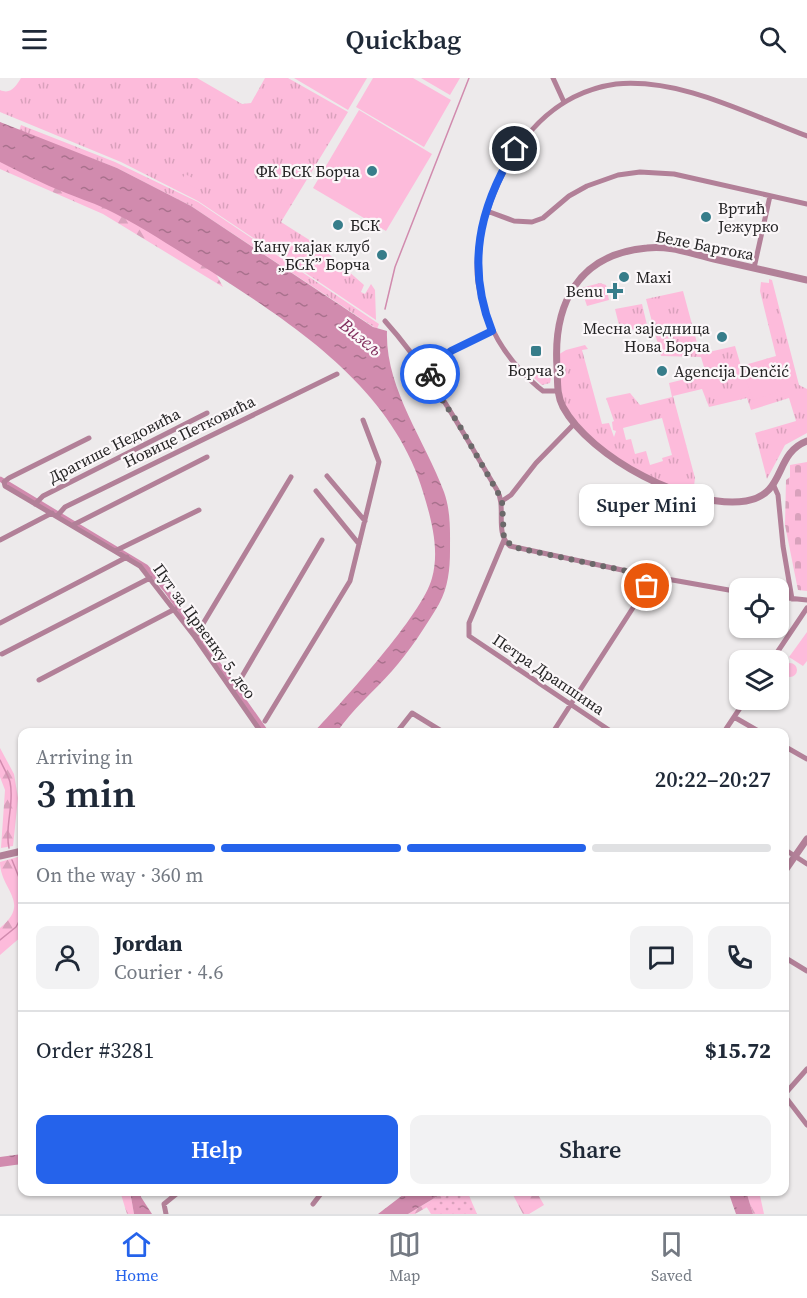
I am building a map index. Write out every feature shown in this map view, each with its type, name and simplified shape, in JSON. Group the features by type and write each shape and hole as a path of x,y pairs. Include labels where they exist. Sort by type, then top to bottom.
{"street":[{"path":"553,78 564,102"},
{"path":"807,136 698,94 644,82 609,86 564,102 521,141 503,171 479,240 477,266 480,296 492,331 509,357 543,391 558,391 564,408 575,423 601,448 629,468 672,488 709,498 744,501 755,499 774,486 788,455 807,441"},
{"path":"487,212 520,223 532,222 543,218 569,196 587,186 618,175 640,172 674,174 807,204"},
{"path":"754,268 770,196"},
{"name":"Беле Бартока","path":"558,391 556,339 561,313 581,279 603,261 627,251 656,247 807,280"},
{"path":"385,321 458,423 502,501 504,540 517,548 729,590"},
{"path":"427,378 451,351 492,331"},
{"name":"Новице Петковића","path":"0,540 55,515 65,507 337,374"},
{"name":"Драгише Недовића","path":"35,504 43,496 207,413"},
{"path":"265,721 350,581 379,462 363,420"},
{"path":"502,501 511,495 536,462 575,423"},
{"name":"Пут за Црвенку 5. део","path":"89,438 6,480 4,485 117,550 150,578 197,634 235,688 259,728"},
{"path":"73,525 207,457"},
{"path":"327,476 365,521"},
{"path":"197,634 291,477"},
{"path":"774,486 778,495 783,546 792,599"},
{"path":"316,491 359,544"},
{"path":"117,550 199,510"},
{"path":"235,688 322,540"},
{"name":"Петра Драпшина","path":"504,540 469,623 467,633 471,638 606,728"},
{"path":"0,623 127,557"},
{"path":"556,728 647,586 650,576"},
{"path":"2,654 150,578"},
{"path":"789,599 807,600"},
{"path":"779,650 807,608"},
{"path":"39,680 175,609"},
{"path":"727,728 739,710"},
{"path":"400,728 408,715 416,714 437,728"},
{"path":"734,717 753,728"},
{"path":"789,749 807,759"},
{"path":"789,865 807,839"},
{"path":"0,856 18,852"},
{"path":"789,852 807,864"},
{"path":"789,960 807,971"},
{"path":"789,1089 807,1069"},
{"path":"789,1102 807,1125"},
{"path":"166,1214 164,1204 174,1196"},
{"path":"313,1204 319,1196"}],"green space":[{"path":"21,78 197,78 242,104 251,103 265,78 288,78 348,112 281,222 322,248 364,285 361,292 365,294 371,284 375,290 376,320 198,201 121,162 0,112 0,90 10,91"},
{"path":"294,78 367,78 348,110"},
{"path":"373,78 413,78 451,100 424,147 356,107"},
{"path":"421,78 460,78 450,95"},
{"name":"ФК БСК Борча","path":"359,110 432,154 386,231 313,188"},
{"path":"0,122 99,201 215,272 223,287 103,214 0,169"},
{"path":"21,125 115,162 198,202 379,324 377,329 191,206 117,168 19,131"},
{"path":"185,174 202,183 199,190 181,181"},
{"path":"769,279 772,280 799,385 807,389 807,433 785,445 767,479 755,433 796,421 789,398 751,410 747,398 709,407 702,389 673,396 695,478 693,494 652,480 601,448 564,408 556,356 566,350 585,345 588,349 582,350 602,424 609,423 614,437 616,431 613,430 612,422 614,421 606,398 630,393 640,405 672,397 669,383 706,374 701,357 661,356 646,299 683,291 700,354 735,346 741,366 776,356 760,291 761,282 769,283","holes":["662,418 672,455 650,465 646,451 635,454 631,439 626,440 623,428"]},
{"path":"600,283 606,285 609,300 587,306 581,288"},
{"path":"642,304 647,325 621,333 615,309"},
{"path":"547,367 553,368 550,383 542,385 532,376"},
{"path":"775,368 782,391 753,400 745,377"},
{"path":"807,462 807,591 798,590 785,525 786,480 790,477 790,465"},
{"path":"807,632 807,661 803,666 789,657"},
{"path":"789,663 796,667 795,675 789,677"},
{"path":"0,748 14,774 18,798 13,846 1,848 5,790 0,777"},
{"path":"18,857 18,939 0,955 0,928 14,911 14,903 1,872 0,862"},
{"path":"122,1196 131,1196 134,1214 127,1214"},
{"path":"438,1196 446,1196 415,1214 408,1214"},
{"path":"447,1196 469,1196 477,1214 431,1214 426,1206"},
{"path":"514,1196 539,1196 544,1205 529,1214 523,1214"},
{"path":"748,1196 760,1196 764,1214 753,1214"}],"water":[{"name":"Визељ","path":"0,122 117,168 191,206 373,327 387,331 392,373 399,393 436,472 446,499 450,529 449,571 442,598 417,639 398,664 340,728 318,728 398,635 425,594 434,569 434,540 426,502 412,463 393,428 369,396 341,366 277,315 117,215 0,162"},
{"path":"18,1155 18,1165 0,1167 0,1157"},
{"path":"131,1196 141,1196 152,1214 134,1214"},
{"path":"401,1196 438,1196 408,1214 378,1214"},
{"path":"730,1196 748,1196 753,1214 736,1214"}],"waterway":[{"path":"385,309 395,267 469,78"},
{"path":"0,479 146,567 166,590 263,728"},
{"path":"0,760 9,779 11,790 9,848"},
{"path":"12,860 18,875"},
{"path":"0,940 18,923"}],"way so far":[{"path":"430,374 427,378 458,423 501,498 502,535 510,546 650,576 647,586"}],"place":[{"name":"ФК БСК Борча","path":"372,171"},
{"name":"Вртић Јежурко","path":"706,217"},
{"name":"БСК","path":"338,225"},
{"name":"Кану кајак клуб „БСК” Борча","path":"382,255"},
{"name":"Maxi","path":"624,277"},
{"name":"Benu","path":"615,291"},
{"name":"Месна заједница Нова Борча","path":"722,337"},
{"name":"Борча 3","path":"536,351"},
{"name":"Agencija Denčić","path":"662,371"},
{"name":"Super Mini","path":"647,586"}],"route":[{"path":"430,374 451,351 492,331 480,296 477,266 479,240 499,180 515,149"}]}
